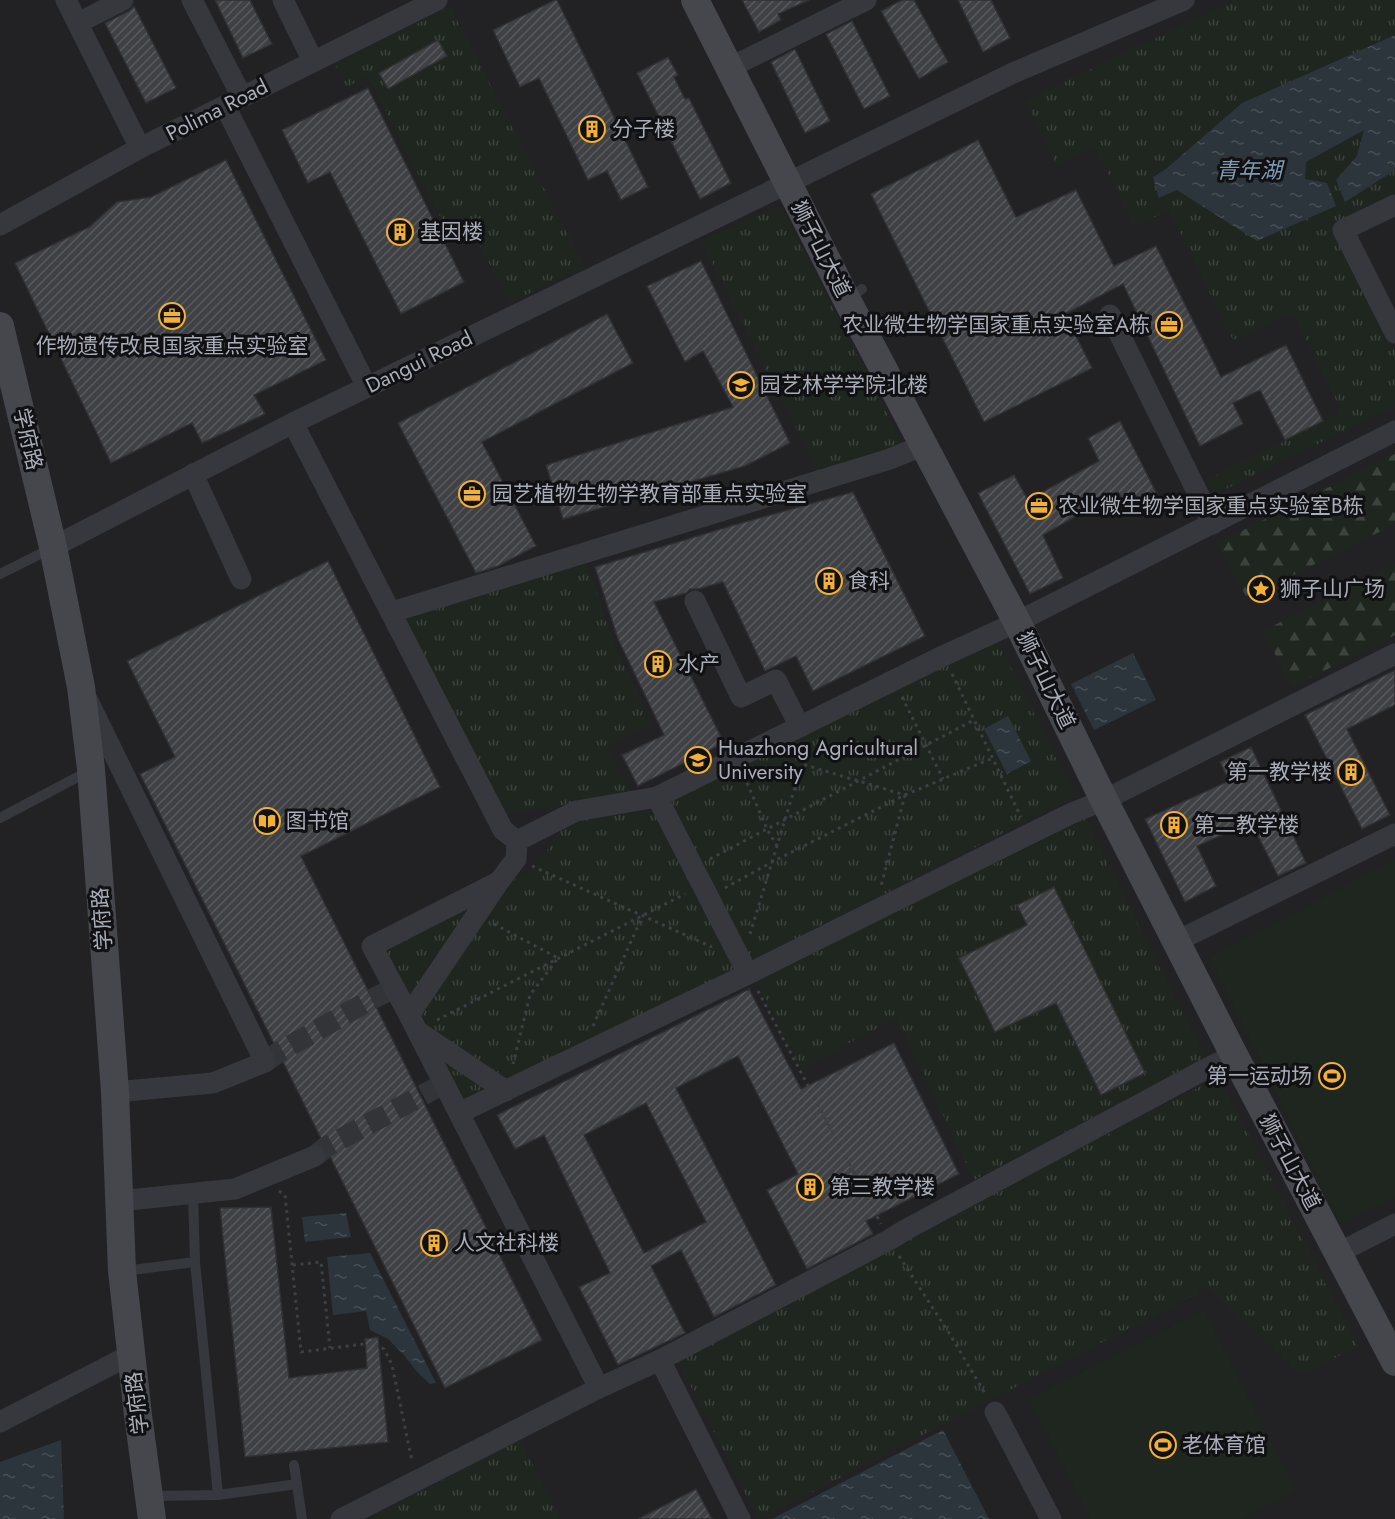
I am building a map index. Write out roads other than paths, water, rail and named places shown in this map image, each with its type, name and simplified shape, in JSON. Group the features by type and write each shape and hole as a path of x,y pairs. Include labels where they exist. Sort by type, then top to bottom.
{"street":[{"path":"66,0 141,148"},
{"path":"78,23 123,0"},
{"path":"192,0 233,101 367,387"},
{"path":"283,0 313,61"},
{"name":"Polima Road","path":"0,225 141,148 437,0"},
{"name":"狮子山大道","path":"695,0 788,183 854,295 924,445 1017,622 1104,800 1234,1055 1395,1362"},
{"path":"729,68 866,0"},
{"name":"Dangui Road","path":"53,547 293,423 1013,73 1184,0"},
{"path":"1395,205 1343,230 1395,333"},
{"path":"1110,315 1213,524"},
{"name":"学府路","path":"0,326 53,547 81,687 92,769 115,1092 122,1271 151,1508"},
{"path":"293,423 516,850"},
{"path":"413,1022 516,850 576,811 657,797 1017,622 1395,431"},
{"path":"392,612 890,459 924,445"},
{"path":"193,474 241,579"},
{"path":"695,601 741,697 776,680 800,727"},
{"path":"459,1113 580,1055 745,967 874,911 1070,814 1104,800 1395,654"},
{"path":"81,687 265,1062 213,1083 115,1092"},
{"path":"657,797 745,967"},
{"path":"1177,941 1395,834"},
{"path":"498,883 372,946 599,1388"},
{"path":"413,1022 506,1091"},
{"path":"340,1519 599,1388 660,1360 1234,1055"},
{"path":"119,1201 235,1189 315,1156"},
{"path":"1338,1253 1395,1224"},
{"path":"0,1422 132,1354"},
{"path":"660,1360 740,1519"},
{"path":"995,1412 1051,1519"}],"lane":[{"path":"0,574 53,547"},
{"path":"0,818 92,769"},
{"path":"193,1194 195,1262 218,1495"},
{"path":"122,1271 195,1262"},
{"path":"294,1465 302,1519"},
{"path":"151,1508 218,1495 297,1484"}],"water":[{"name":"青年湖","path":"1395,35 1395,170 1345,202 1336,180 1357,156 1364,130 1306,162 1305,179 1327,183 1336,206 1257,241 1177,190 1159,198 1153,177 1166,169 1242,103"},
{"path":"1133,653 1156,700 1094,730 1071,684"},
{"path":"1008,716 1031,761 1007,774 984,729"},
{"path":"346,1213 351,1237 305,1242 302,1217"},
{"path":"370,1253 436,1383 430,1384 388,1339 370,1330 366,1311 333,1315 327,1257"},
{"path":"943,1430 989,1519 772,1519"},
{"path":"61,1440 64,1519 0,1519 0,1462"}],"tunnel":[{"path":"265,1062 372,999 395,988"},
{"path":"315,1156 326,1147 443,1084"}],"place":[{"name":"分子楼","path":"592,129"},
{"name":"基因楼","path":"400,232"},
{"name":"作物遗传改良国家重点实验室","path":"172,316"},
{"name":"农业微生物学国家重点实验室A栋","path":"1169,325"},
{"name":"园艺林学学院北楼","path":"741,385"},
{"name":"园艺植物生物学教育部重点实验室","path":"472,494"},
{"name":"农业微生物学国家重点实验室B栋","path":"1039,506"},
{"name":"食科","path":"829,581"},
{"name":"狮子山广场","path":"1261,589"},
{"name":"水产","path":"658,664"},
{"name":"Huazhong Agricultural University","path":"698,760"},
{"name":"第一教学楼","path":"1351,772"},
{"name":"图书馆","path":"267,821"},
{"name":"第二教学楼","path":"1174,825"},
{"name":"第一运动场","path":"1332,1076"},
{"name":"第三教学楼","path":"810,1187"},
{"name":"人文社科楼","path":"434,1243"},
{"name":"老体育馆","path":"1163,1445"}]}
